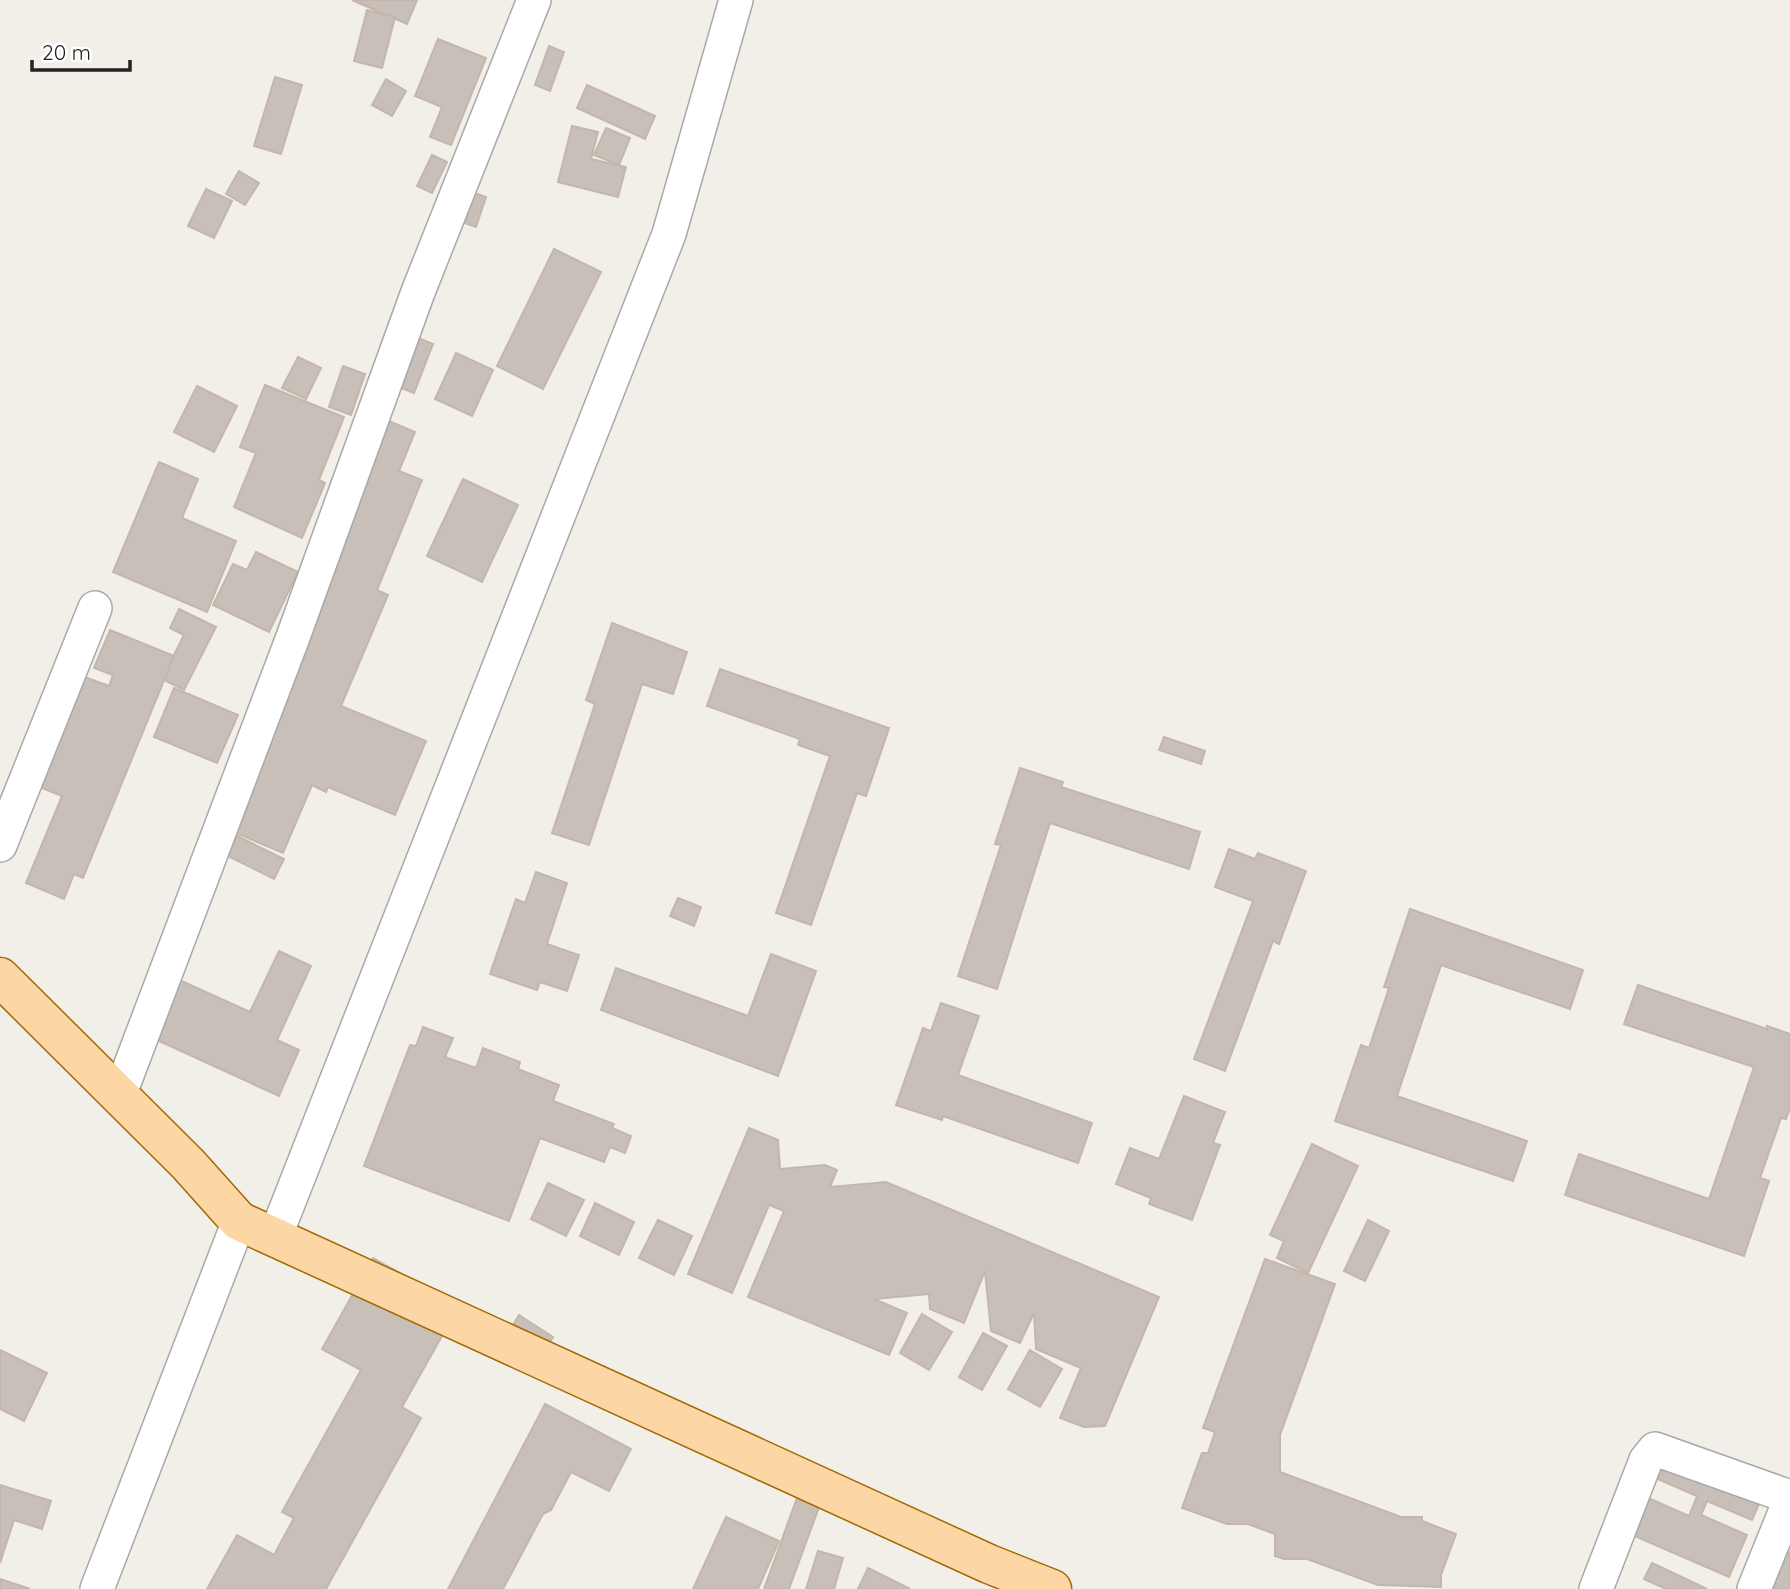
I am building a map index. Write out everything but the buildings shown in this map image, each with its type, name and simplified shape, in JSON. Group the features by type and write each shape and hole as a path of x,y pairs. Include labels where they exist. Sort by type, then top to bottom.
{"main road":[{"path":"0,977 188,1164 239,1221 989,1564 1052,1589"}],"street":[{"path":"119,1096 288,650 418,292 534,0"},
{"path":"275,1237 669,234 736,0"},
{"path":"0,845 95,608"},
{"path":"97,1589 239,1221"},
{"path":"1596,1589 1646,1460 1655,1450 1790,1499 1754,1589"}]}
